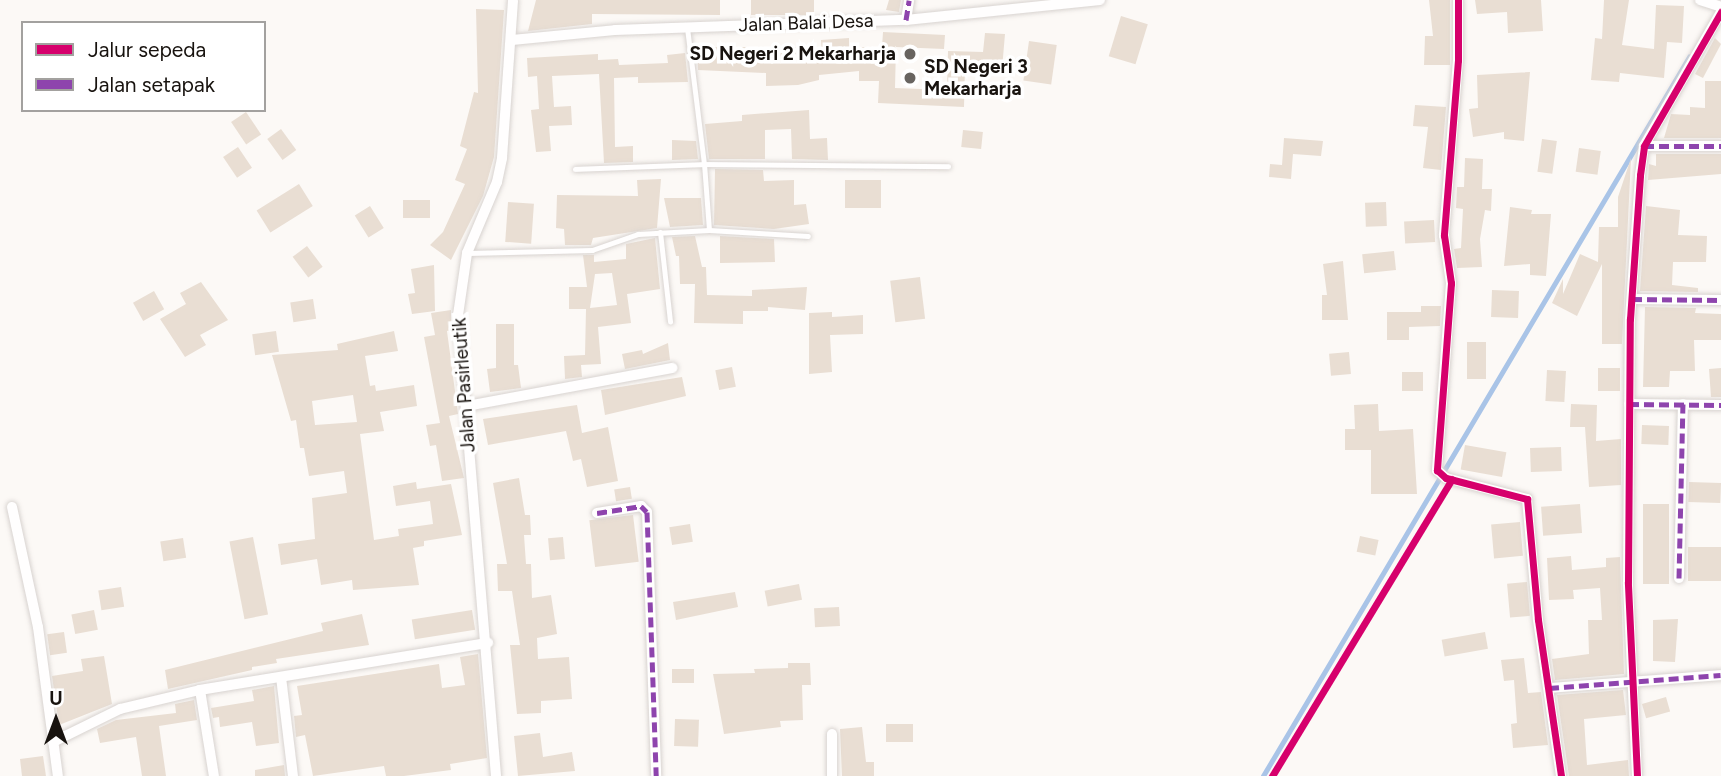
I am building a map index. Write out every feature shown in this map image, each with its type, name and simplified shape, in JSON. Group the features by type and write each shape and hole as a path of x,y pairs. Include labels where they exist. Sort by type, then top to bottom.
{"street":[{"name":"Jalan Pasirleutik","path":"496,776 488,643 458,315 467,253 497,182 512,40 513,0"},
{"path":"906,20 909,0"},
{"name":"Jalan Balai Desa","path":"512,40 687,27 906,20 1100,0"},
{"path":"1458,0 1458,60 1444,234 1450,310 1441,474 1527,499 1538,620 1560,776"},
{"path":"1637,776 1629,681 1629,404 1632,299 1644,146 1721,8 1703,1"},
{"path":"1644,146 1721,146"},
{"path":"1632,299 1721,300"},
{"path":"467,406 673,368"},
{"path":"1629,404 1721,405"},
{"path":"1679,578 1683,404"},
{"path":"597,513 641,506 647,512 656,776"},
{"path":"12,507 38,627 58,776"},
{"path":"53,742 120,709 200,691 488,643"},
{"path":"1549,688 1721,675"},
{"path":"281,677 293,776"},
{"path":"200,691 214,776"},
{"path":"832,734 832,776"}],"lane":[{"path":"687,27 704,164 709,230"},
{"path":"575,169 704,164 948,166"},
{"path":"467,253 592,250 660,232 709,230 808,236"},
{"path":"660,232 670,321"}],"building":[{"path":"536,0 720,0 720,15 592,14 592,24 528,31"},
{"path":"751,0 814,0 814,15 751,15"},
{"path":"889,0 901,0 899,12 886,10"},
{"path":"1429,0 1450,0 1450,65 1424,65 1425,36 1433,36"},
{"path":"1475,0 1541,0 1543,31 1508,33 1507,12 1477,14"},
{"path":"1604,0 1629,0 1622,45 1654,49 1656,5 1684,6 1682,43 1667,42 1664,78 1620,73 1619,82 1591,80 1595,38 1602,39"},
{"path":"476,9 504,10 494,157 483,196 451,260 430,245 443,232 465,184 455,180 467,149 460,146 474,92 478,93"},
{"path":"1121,16 1148,24 1135,64 1109,56"},
{"path":"883,32 945,35 944,49 896,47 895,88 947,90 948,51 983,52 985,33 1005,34 1002,69 965,66 964,107 878,103 879,81 859,81 859,71 819,75 819,80 798,85 766,86 766,73 698,70 697,47 796,47 797,56 822,55 821,40 849,38 849,47 882,47"},
{"path":"1715,38 1721,44 1703,78 1695,74"},
{"path":"1029,41 1057,45 1051,85 1023,81"},
{"path":"685,53 688,82 638,83 638,77 614,78 615,147 633,146 633,162 604,163 599,74 552,76 554,107 571,106 572,125 549,126 551,151 536,152 531,110 539,109 537,76 528,77 527,58 598,54 598,60 618,59 619,65 668,63 667,55"},
{"path":"1530,72 1524,141 1504,139 1504,132 1473,137 1469,109 1478,108 1477,75"},
{"path":"1705,81 1721,81 1721,138 1664,138 1671,114 1690,115 1690,107 1705,108"},
{"path":"1415,105 1446,107 1441,170 1423,168 1428,127 1413,126"},
{"path":"809,110 810,139 827,138 828,160 792,159 791,129 765,130 765,159 709,159 705,124 742,121 742,115"},
{"path":"246,112 261,134 246,144 231,122"},
{"path":"281,129 296,150 283,160 267,139"},
{"path":"963,130 983,132 981,149 961,147"},
{"path":"1284,138 1323,141 1321,156 1293,154 1291,179 1269,177 1270,164 1282,165"},
{"path":"1542,139 1557,141 1552,174 1537,172"},
{"path":"672,140 696,141 698,159 672,160"},
{"path":"238,147 252,168 237,178 223,157"},
{"path":"1579,148 1601,151 1597,175 1576,172"},
{"path":"1656,154 1721,154 1721,174 1648,180 1649,164 1656,166"},
{"path":"1465,158 1483,159 1482,189 1492,189 1491,211 1485,210 1480,239 1482,267 1457,268 1454,249 1461,248 1463,209 1456,208 1457,187 1464,187"},
{"path":"1631,158 1622,344 1602,344 1602,264 1577,316 1552,303 1563,279 1563,294 1580,254 1598,262 1599,227 1618,227 1618,197"},
{"path":"715,169 763,170 764,181 794,180 794,205 806,204 809,224 774,229 714,225"},
{"path":"661,179 657,228 593,238 591,245 565,245 564,229 556,228 557,195 638,196 637,180"},
{"path":"845,180 881,180 881,208 845,208"},
{"path":"299,184 313,206 270,233 257,210"},
{"path":"664,198 701,198 703,225 670,227"},
{"path":"403,200 430,200 430,218 403,218"},
{"path":"508,202 534,204 531,244 505,242"},
{"path":"1386,202 1387,226 1366,227 1365,203"},
{"path":"370,206 384,228 369,238 355,216"},
{"path":"1646,206 1680,210 1678,235 1707,236 1706,262 1673,262 1672,285 1698,288 1698,292 1640,291"},
{"path":"1510,207 1532,210 1531,214 1551,214 1546,276 1530,275 1530,264 1504,266"},
{"path":"1434,220 1435,242 1405,244 1404,222"},
{"path":"695,236 702,267 706,267 707,295 752,296 752,290 807,287 805,310 768,307 768,311 743,311 743,324 694,323 695,284 680,284 679,256 676,256 672,237"},
{"path":"720,236 774,239 775,262 720,263"},
{"path":"655,238 660,289 627,294 631,323 598,327 601,364 581,365 582,377 565,379 564,356 585,355 586,309 569,309 569,287 587,287 583,255 594,255 594,262 626,259 626,244","holes":["612,273 617,305 590,308 595,274"]},
{"path":"307,246 323,267 308,278 293,257"},
{"path":"1394,251 1396,270 1364,273 1362,254"},
{"path":"1343,261 1348,320 1322,320 1322,295 1327,295 1323,264"},
{"path":"434,265 435,311 412,314 408,294 415,293 411,269"},
{"path":"920,277 925,319 895,322 890,281"},
{"path":"201,282 228,320 200,335 206,345 185,357 160,319 186,304 180,293"},
{"path":"1492,290 1519,291 1518,318 1491,317"},
{"path":"154,291 164,309 143,321 133,303"},
{"path":"313,299 316,319 293,322 290,303"},
{"path":"1421,306 1441,306 1440,326 1409,327 1409,340 1387,340 1387,312 1421,312"},
{"path":"1645,307 1696,308 1695,313 1721,314 1721,340 1694,340 1695,371 1670,371 1669,387 1643,387"},
{"path":"451,310 451,330 447,331 458,414 449,416 464,478 442,481 436,445 430,446 426,425 440,423 424,337 435,335 431,313"},
{"path":"832,312 832,317 863,315 863,334 830,335 832,372 809,374 809,313"},
{"path":"496,324 514,324 514,365 518,365 521,388 490,392 487,369 496,368"},
{"path":"276,331 279,352 255,355 252,334"},
{"path":"394,331 398,351 365,356 370,386 375,385 376,391 414,385 417,406 380,412 384,431 360,434 374,540 399,536 398,529 433,524 430,501 396,506 393,486 416,482 417,489 451,484 462,535 424,541 424,546 413,548 419,585 353,590 352,580 321,585 317,559 281,565 278,544 315,539 312,498 347,493 344,471 309,476 304,448 300,448 296,420 291,421 272,355 338,350 337,344","holes":["353,395 357,422 315,425 312,401"]},
{"path":"1467,342 1486,342 1486,379 1467,379"},
{"path":"668,343 670,360 625,369 622,354 642,350 643,354"},
{"path":"1349,352 1351,374 1331,376 1329,354"},
{"path":"732,367 736,387 719,390 715,370"},
{"path":"1598,368 1620,368 1620,391 1598,391"},
{"path":"1721,368 1721,397 1711,397 1709,369"},
{"path":"1547,370 1566,371 1564,402 1545,401"},
{"path":"1402,372 1423,372 1423,391 1402,391"},
{"path":"682,377 686,396 605,415 601,390"},
{"path":"1378,404 1379,431 1413,429 1417,494 1371,494 1371,450 1345,450 1345,429 1355,429 1354,405"},
{"path":"1571,404 1597,405 1596,441 1621,439 1621,485 1589,487 1585,427 1570,427"},
{"path":"577,405 582,433 608,427 618,481 587,487 581,459 573,461 566,431 488,445 483,419"},
{"path":"1642,425 1669,426 1668,445 1641,444"},
{"path":"1465,445 1506,452 1502,477 1461,470"},
{"path":"1561,447 1562,471 1531,472 1530,448"},
{"path":"519,478 525,515 530,515 531,535 524,535 526,564 531,564 532,598 551,595 557,634 537,638 538,659 569,657 572,699 541,701 541,713 517,714 510,645 520,645 512,591 498,591 497,564 507,564 493,483"},
{"path":"1689,482 1721,483 1720,503 1688,502"},
{"path":"630,487 632,499 616,501 614,490"},
{"path":"1580,504 1582,533 1543,536 1541,507"},
{"path":"1643,504 1669,504 1669,584 1643,584"},
{"path":"633,515 639,562 595,567 589,520"},
{"path":"1520,522 1523,556 1494,558 1491,525"},
{"path":"690,524 693,542 672,545 669,527"},
{"path":"1360,536 1379,540 1375,556 1357,552"},
{"path":"253,537 268,615 245,619 229,542"},
{"path":"563,537 565,559 550,560 548,538"},
{"path":"183,538 186,558 163,561 160,542"},
{"path":"1688,547 1721,547 1721,581 1688,581"},
{"path":"1571,556 1572,570 1606,567 1606,558 1620,557 1624,674 1555,680 1552,659 1589,654 1588,620 1602,620 1600,588 1573,590 1574,599 1549,600 1547,558"},
{"path":"1527,582 1530,616 1510,618 1507,584"},
{"path":"799,584 802,600 768,606 765,591"},
{"path":"121,587 124,607 101,610 98,591"},
{"path":"735,592 738,607 676,620 673,602"},
{"path":"839,607 840,626 815,627 814,608"},
{"path":"94,610 98,630 75,634 71,614"},
{"path":"472,610 475,630 415,639 412,620"},
{"path":"362,614 369,645 276,659 277,663 252,667 252,670 168,689 165,670 323,631 321,623"},
{"path":"1678,619 1675,662 1653,661 1653,620"},
{"path":"64,632 67,653 50,655 47,634"},
{"path":"1485,632 1488,649 1445,656 1442,640"},
{"path":"478,654 487,758 450,764 451,770 404,776 386,776 384,766 313,776 305,735 296,737 294,716 302,715 297,686 439,664 442,688 465,685 460,657"},
{"path":"104,656 112,704 59,725 52,676 83,671 81,659"},
{"path":"1524,658 1528,693 1541,692 1548,745 1513,748 1511,724 1517,723 1514,680 1504,681 1501,660"},
{"path":"788,663 810,663 811,685 802,685 803,720 780,721 781,727 724,734 713,674 755,673 754,669 788,668"},
{"path":"672,669 694,669 694,683 672,683"},
{"path":"274,686 279,743 256,746 252,722 220,727 219,717 213,718 211,708 254,701 252,690"},
{"path":"1623,690 1626,715 1584,719 1587,765 1628,760 1629,776 1569,776 1557,695"},
{"path":"1666,697 1670,711 1646,718 1642,704"},
{"path":"194,700 197,720 159,726 166,776 142,776 136,737 100,743 97,729 116,720 176,713 175,704"},
{"path":"675,719 699,720 698,747 674,746"},
{"path":"886,724 913,724 913,742 886,742"},
{"path":"862,727 866,762 874,762 874,776 842,776 840,729"},
{"path":"540,733 543,757 572,752 575,771 518,776 514,736"},
{"path":"43,756 46,776 22,776 20,759"},
{"path":"284,765 285,776 255,776 255,770"}],"waterway":[{"path":"1263,776 1689,57"}],"marked path":[{"path":"906,20 909,0"},
{"path":"1644,146 1721,146"},
{"path":"1632,299 1721,300"},
{"path":"1629,404 1721,405"},
{"path":"1679,578 1683,404"},
{"path":"597,513 641,506 647,512 656,776"},
{"path":"1549,688 1721,675"}],"cycle path":[{"path":"1458,0 1458,60 1444,235 1451,283 1437,470 1446,478 1527,499 1538,620 1561,776"},
{"path":"1637,776 1628,582 1630,319 1640,175 1644,146 1721,12"},
{"path":"1272,776 1452,479"}],"place":[{"name":"SD Negeri 2 Mekarharja","path":"910,54"},
{"name":"SD Negeri 3 Mekarharja","path":"910,78"}]}
